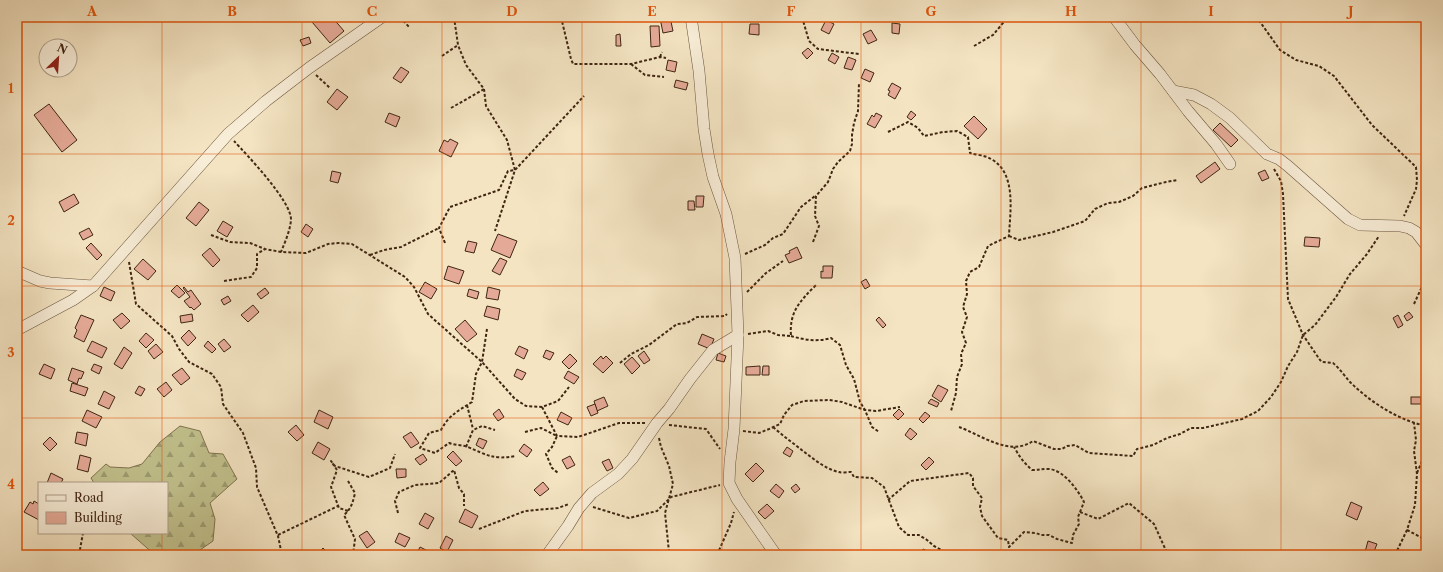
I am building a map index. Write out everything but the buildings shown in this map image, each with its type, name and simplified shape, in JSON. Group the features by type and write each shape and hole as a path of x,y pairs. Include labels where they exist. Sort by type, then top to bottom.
{"street":[{"path":"17,330 74,300 93,286 228,134 266,101 309,68 382,17"},
{"path":"691,17 709,160 713,177 726,214 735,258 738,335 734,429 729,483 737,499 776,555"},
{"path":"1114,17 1216,144 1230,164"},
{"path":"1173,91 1194,95 1211,104 1230,118 1266,154 1288,166 1348,219 1360,226 1400,226 1409,228 1416,232 1426,245"},
{"path":"17,271 40,281 50,283 93,286"},
{"path":"547,555 579,508 595,489 618,474 629,463 657,423 713,350 738,335"}],"path":[{"path":"400,17 409,28"},
{"path":"454,17 458,45 466,65 484,89 486,106 507,140 515,170"},
{"path":"562,17 570,59 573,64 630,64 660,57 666,58"},
{"path":"802,17 809,41 818,49 859,54"},
{"path":"861,17 863,21"},
{"path":"974,46 993,35 1008,17"},
{"path":"1255,17 1259,18 1280,50 1296,60 1319,66 1334,76 1372,125 1416,167 1416,190 1400,226"},
{"path":"442,56 458,45"},
{"path":"660,57 662,52"},
{"path":"630,64 645,75 664,77"},
{"path":"309,68 330,88"},
{"path":"735,258 765,245 773,238 782,234 801,207 816,196 828,182 833,169 850,150 852,144 854,123 858,111 859,83"},
{"path":"451,108 484,89"},
{"path":"495,231 515,170 584,96"},
{"path":"888,132 908,122 918,128 924,136 957,131 968,137 970,153 990,158 999,164 1007,179 1010,192 1009,236"},
{"path":"228,134 248,155 286,204 291,219 288,237 281,252"},
{"path":"1266,154 1280,181 1283,194 1288,300 1303,335 1320,360 1333,363 1370,400 1415,424 1426,425"},
{"path":"370,255 384,250 401,247 440,228 450,207 499,190 508,171 515,170"},
{"path":"951,411 956,393 957,377 962,364 961,354 966,343 962,332 967,317 963,307 967,294 966,281 970,272 979,267 988,246 1009,236 1019,240 1053,232 1085,221 1095,209 1108,203 1119,202 1133,196 1142,188 1178,180"},
{"path":"813,242 819,226 815,216 816,196"},
{"path":"959,427 1002,446 1027,445 1033,441 1054,449 1062,449 1067,446 1075,445 1089,453 1133,456 1137,449 1152,445 1191,428 1203,428 1242,419 1258,411 1274,392 1297,352 1303,335 1314,325 1336,297 1350,274 1367,254 1380,233 1382,226"},
{"path":"440,228 445,243"},
{"path":"211,235 230,242 250,243 265,249 281,252 306,253 328,244 352,244 405,277 414,287 428,314 482,362 515,399 526,406 542,407 558,401 569,387"},
{"path":"126,248 136,304 172,336 179,349 189,362 212,374 221,387 223,404 243,433 256,468 257,487 278,536 282,555"},
{"path":"224,281 251,277 257,268 257,254 265,249"},
{"path":"737,294 745,293 766,273 782,261"},
{"path":"1414,304 1426,278"},
{"path":"791,336 790,326 798,303 816,285"},
{"path":"620,362 677,324 687,322 697,317 725,316 737,306"},
{"path":"487,329 482,362 476,374 472,402 446,420 441,430 429,433 420,448 435,453 449,443 466,447 487,456 499,458 516,456"},
{"path":"738,335 768,331 778,335 791,336 801,339 824,340 831,338 840,345 846,365 854,379 860,402 872,427 879,432"},
{"path":"734,429 759,433 780,424 784,415 792,405 804,401 829,400 842,402 865,410 876,411 900,407"},
{"path":"466,447 473,430 467,406"},
{"path":"542,407 557,436"},
{"path":"525,432 541,428 557,436 578,437 619,423 657,423 706,428 730,462"},
{"path":"657,423 661,447 669,466 673,484 665,513 669,552 667,555"},
{"path":"1394,555 1407,530 1415,505 1415,424"},
{"path":"473,430 482,426 495,430"},
{"path":"773,427 785,439 803,450 817,463 840,473 851,472 854,477 872,478 884,487 900,528 908,535 919,535 934,546 947,553 956,555"},
{"path":"557,436 552,447 546,454 552,468 558,473"},
{"path":"888,500 910,481 969,473 973,478 973,486 982,498 980,507 982,516 998,538 1008,540 1009,547 1024,532 1049,535 1058,540 1072,542 1073,535 1079,524 1078,517 1084,502 1067,478 1049,469 1041,471 1032,470 1025,461 1020,458 1014,446"},
{"path":"348,511 339,508 331,487 338,470 331,461 335,466 369,477 390,468 396,454"},
{"path":"1416,474 1422,461 1426,457"},
{"path":"398,512 395,501 399,492 415,485 439,482 454,470 459,488 464,494 464,506"},
{"path":"348,481 355,493 353,502 344,515 355,539 353,555"},
{"path":"579,508 590,506 629,518 657,511 670,497 729,483"},
{"path":"479,529 525,511 558,508 588,498"},
{"path":"716,555 731,523 737,499"},
{"path":"1080,512 1098,519 1129,503 1154,524 1168,555"},
{"path":"278,536 338,506"},
{"path":"1407,530 1426,540"},
{"path":"79,555 83,534"}],"green space":[{"path":"180,426 200,431 209,453 223,454 237,479 210,503 215,519 213,541 197,552 181,555 155,555 131,534 168,534 168,482 93,482 91,478 106,464 110,467 129,468 142,464 160,442"}]}
